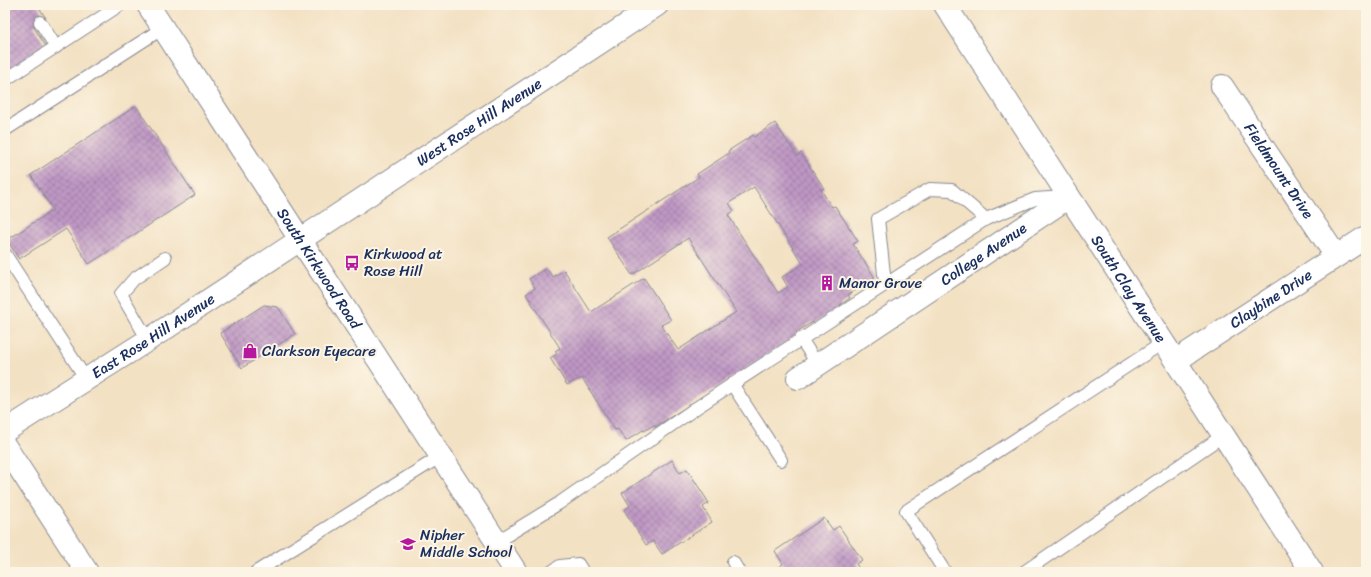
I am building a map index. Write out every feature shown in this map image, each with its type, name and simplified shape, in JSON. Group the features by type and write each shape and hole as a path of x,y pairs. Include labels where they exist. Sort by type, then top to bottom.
{"street":[{"name":"South Kirkwood Road","path":"148,5 516,572"},
{"name":"West Rose Hill Avenue","path":"300,239 657,5"},
{"name":"South Clay Avenue","path":"945,5 1312,572"},
{"name":"Fieldmount Drive","path":"1222,86 1336,256"},
{"name":"College Avenue","path":"798,378 1069,197"},
{"name":"Claybine Drive","path":"1176,360 1366,237"},
{"name":"East Rose Hill Avenue","path":"5,431 148,340 300,239"},
{"path":"5,446 87,572"}],"lane":[{"path":"5,80 120,5"},
{"path":"40,22 56,47"},
{"path":"5,130 163,28"},
{"path":"885,283 878,219 930,189 952,190 986,219"},
{"path":"496,542 558,504 732,384 885,283 986,219 1035,199 1069,197"},
{"path":"5,254 86,380"},
{"path":"148,340 121,294 134,278 165,258"},
{"path":"801,339 818,364"},
{"path":"945,572 906,511 1164,342"},
{"path":"732,384 781,460"},
{"path":"1024,572 1224,435"},
{"path":"256,572 441,456"},
{"path":"551,572 560,566 578,564 583,572"}],"building":[{"path":"5,5 37,5 46,18 33,26 47,48 5,75"},
{"path":"136,106 195,195 89,264 66,229 19,259 7,240 53,210 31,175"},
{"name":"Manor Grove","path":"775,123 797,156 801,153 824,188 821,190 832,207 835,206 858,241 853,244 875,278 848,295 850,298 840,305 841,307 814,324 813,322 796,332 798,335 655,427 654,425 644,431 643,430 626,441 618,429 615,430 582,378 567,385 550,358 557,354 555,351 560,348 526,294 535,288 529,279 546,268 553,277 564,270 591,312 644,278 671,320 661,325 678,350 736,312 688,238 632,275 607,237 699,177 697,174 729,153 728,151 753,135 754,137","holes":["754,187 803,264 782,277 788,287 778,293 728,215 734,211 729,203"]},
{"name":"Clarkson Eyecare","path":"264,305 278,307 295,334 242,368 220,333"},
{"path":"672,460 680,473 687,469 709,503 703,507 712,522 662,554 653,541 646,545 624,510 630,506 622,493"},
{"path":"824,518 833,530 839,526 862,560 856,564 861,572 779,572 777,569 783,564 775,551"}],"place":[{"name":"Kirkwood at Rose Hill","path":"352,263"},
{"name":"Manor Grove","path":"827,283"},
{"name":"Clarkson Eyecare","path":"250,351"},
{"name":"Nipher Middle School","path":"408,544"}]}
